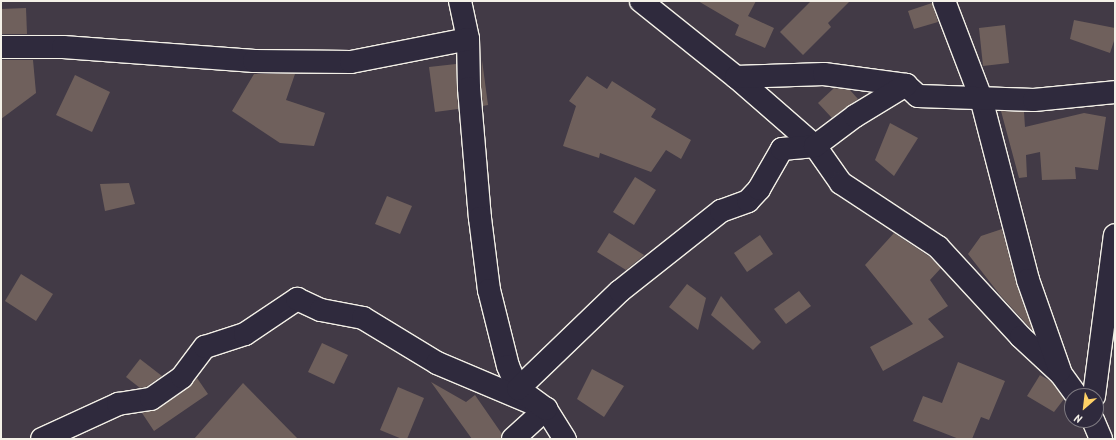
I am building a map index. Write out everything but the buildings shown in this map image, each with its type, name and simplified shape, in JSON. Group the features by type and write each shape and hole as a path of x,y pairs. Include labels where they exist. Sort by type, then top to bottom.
{"street":[{"path":"460,1 468,40 469,95 480,218 489,290 508,366 518,389 546,409 565,439"},
{"path":"641,1 736,77 815,146 840,183 938,247 1021,338 1061,374 1071,388"},
{"path":"944,1 981,98 1028,280 1061,374"},
{"path":"1,47 63,47 254,61 351,62 468,40"},
{"path":"736,77 824,74 906,85 918,96 1034,100 1115,92"},
{"path":"518,389 620,291 721,210 748,201 759,189 782,149 815,146 855,116 906,85"},
{"path":"1096,388 1110,319 1115,235"},
{"path":"42,439 118,404 151,399 182,377 205,347 245,334 297,299 321,310 363,318 437,363 546,409"},
{"path":"513,439 546,409"},
{"path":"1087,439 1090,428"},
{"path":"1096,428 1101,439"}]}
